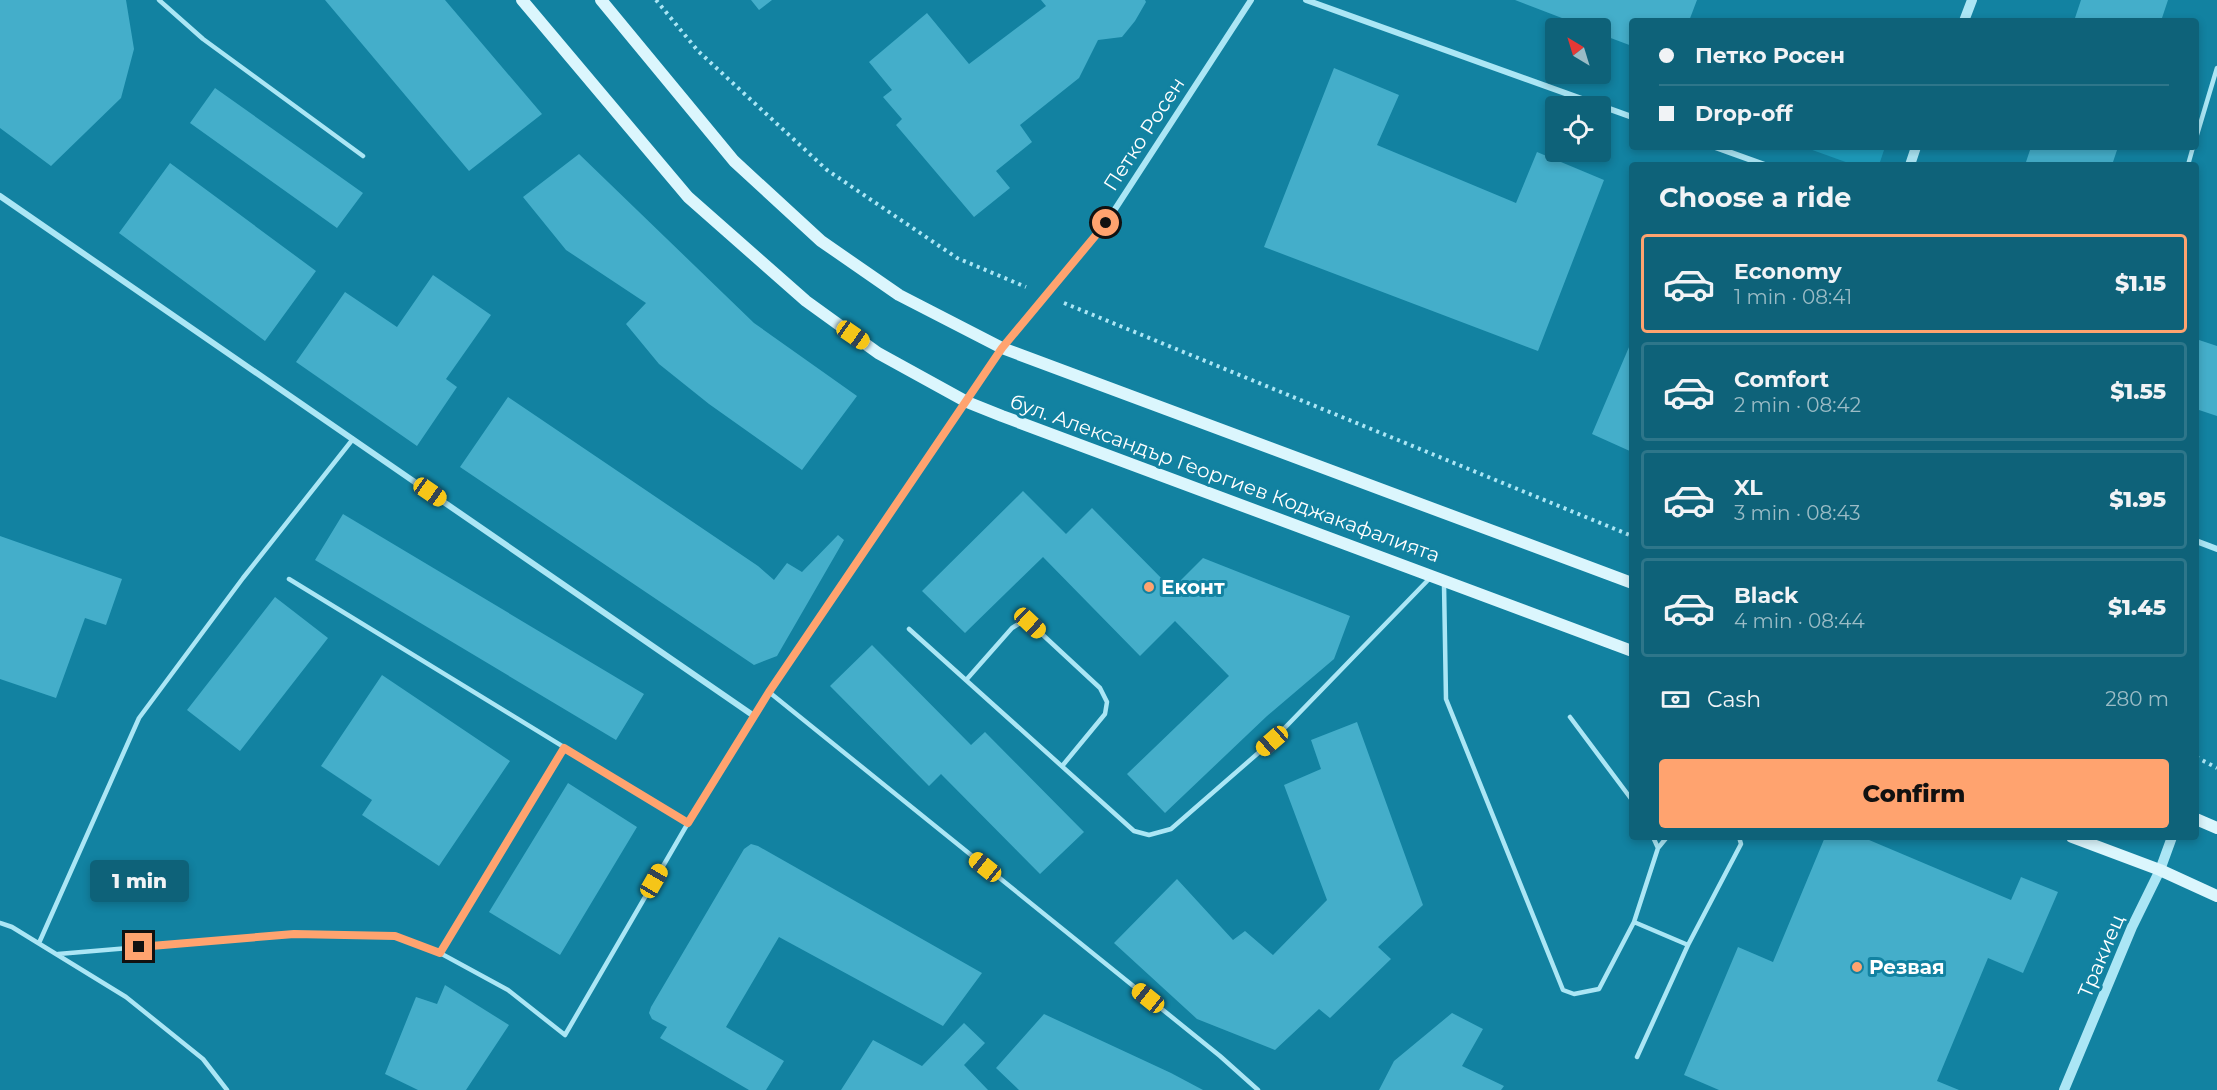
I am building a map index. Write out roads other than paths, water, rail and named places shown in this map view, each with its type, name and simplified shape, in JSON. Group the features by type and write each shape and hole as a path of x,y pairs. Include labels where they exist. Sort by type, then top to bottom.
{"main road":[{"name":"бул. Александър Георгиев Коджакафалията","path":"522,0 688,197 806,301 878,353 967,402 1629,650"},
{"path":"601,0 734,161 821,241 899,295 1002,348 1629,582"},
{"path":"2199,820 2217,828"},
{"path":"2080,840 2160,870 2217,896"}],"street":[{"name":"Петко Росен","path":"754,716 1002,348 1106,223 1251,0"},
{"path":"1306,0 1629,116"},
{"path":"1965,18 1972,0"},
{"path":"1723,150 1757,162"},
{"path":"0,196 754,716"},
{"path":"2199,542 2217,549"},
{"name":"Тракиец","path":"2064,1090 2171,840"}],"lane":[{"path":"159,0 203,39 363,156"},
{"path":"2199,128 2217,68"},
{"path":"39,943 139,718 243,578 353,439"},
{"path":"909,628 1134,831 1149,835 1171,829 1272,741 1432,576"},
{"path":"289,579 688,823"},
{"path":"1444,580 1446,699 1563,990 1574,994 1599,989 1634,922 1658,848 1665,840"},
{"path":"966,679 1012,628 1020,623 1030,623 1100,688 1107,702 1105,714 1063,765"},
{"path":"769,692 1220,1056 1258,1090"},
{"path":"58,954 294,934 395,936 440,953 508,990 565,1035 688,823 754,716"},
{"path":"1570,717 1629,796"},
{"path":"440,953 564,748"},
{"path":"1654,840 1658,848"},
{"path":"1637,1057 1688,945 1740,844 1739,840"},
{"path":"1634,922 1688,945"},
{"path":"0,923 12,927 58,954 126,997 203,1059 225,1088 218,1090"}],"place":[{"name":"Еконт","path":"1149,587"},
{"name":"Резвая","path":"1857,967"}]}
